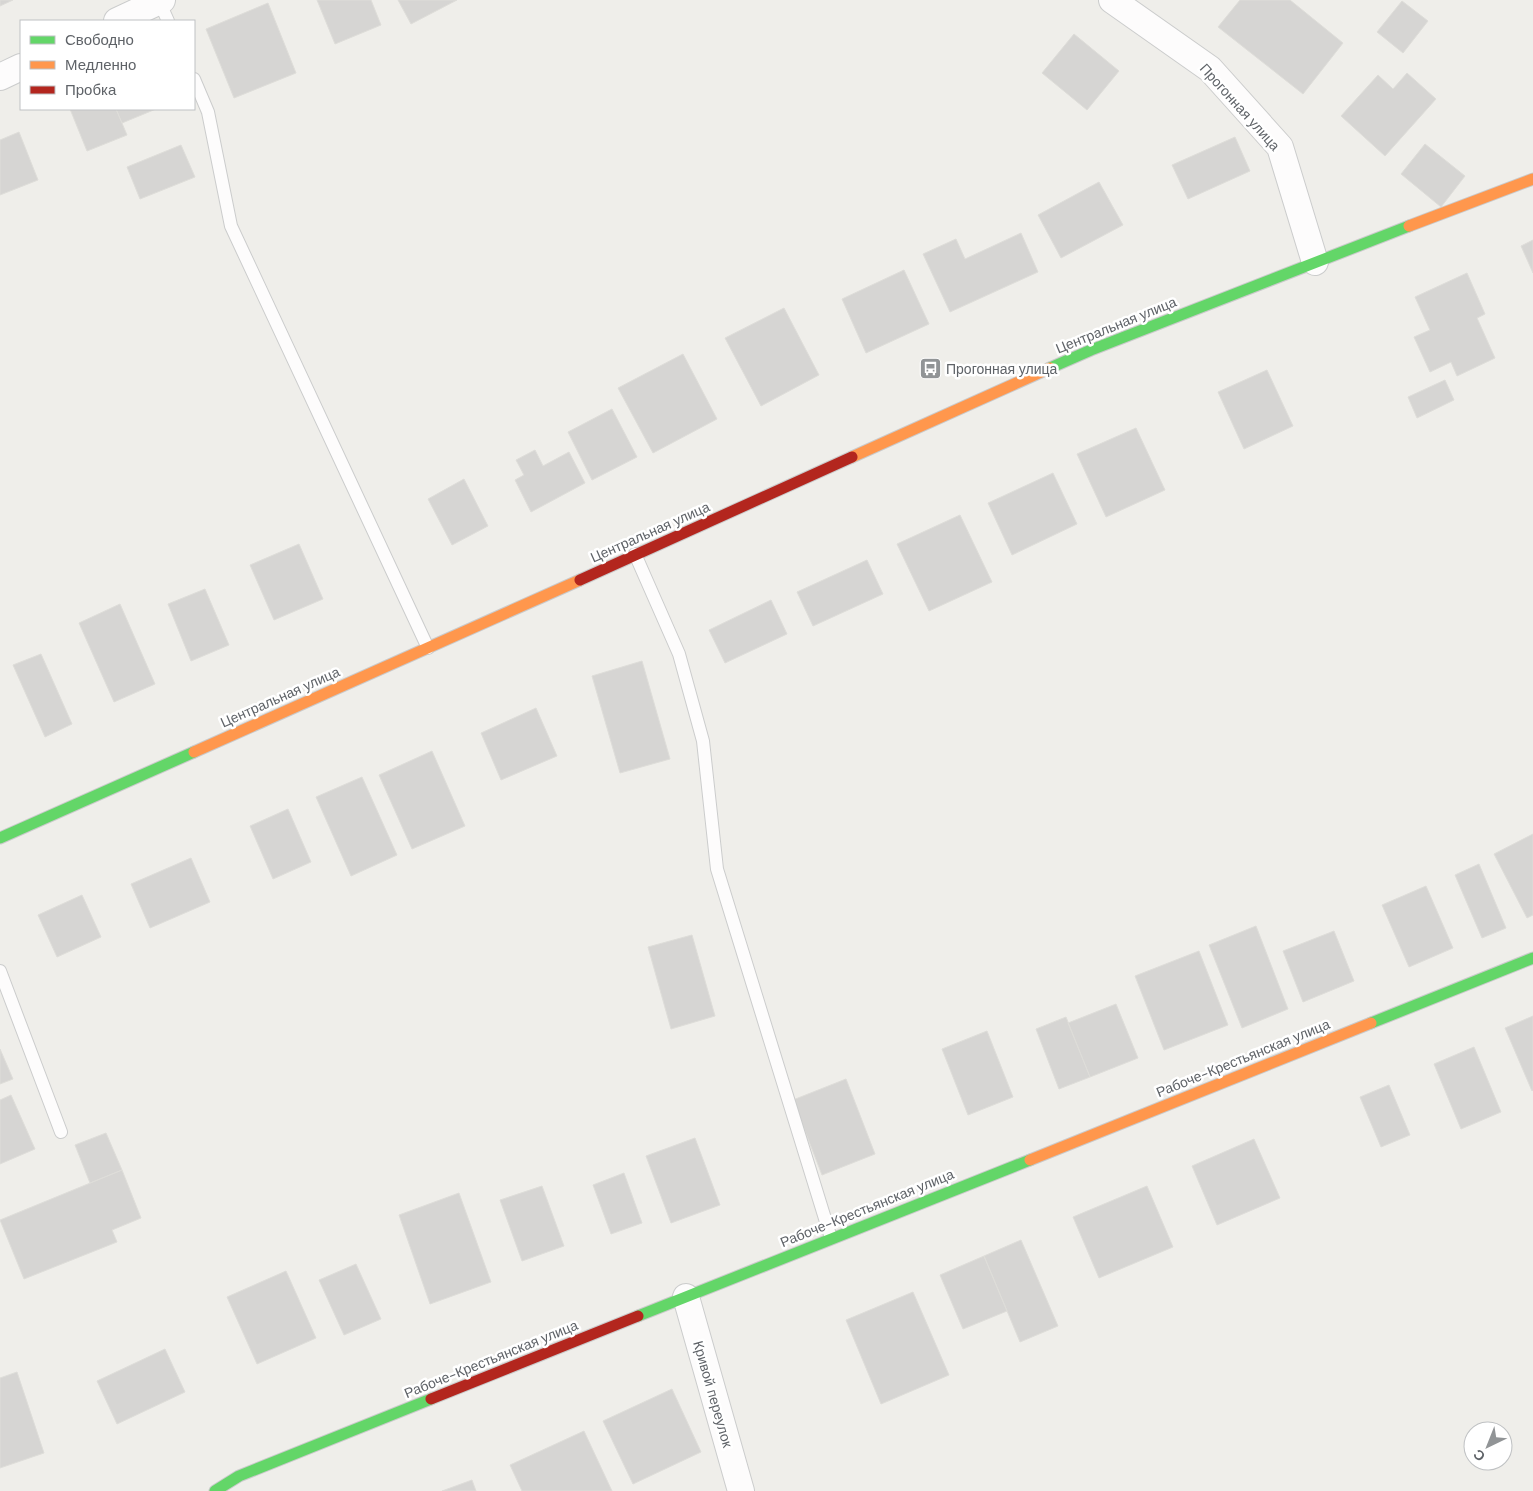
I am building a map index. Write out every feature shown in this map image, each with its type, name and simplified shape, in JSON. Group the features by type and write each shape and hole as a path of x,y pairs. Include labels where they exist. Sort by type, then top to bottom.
{"street":[{"name":"Прогонная улица","path":"1112,0 1210,69 1280,147 1315,262"},
{"path":"121,20 163,8"},
{"path":"0,77 20,67"},
{"path":"1315,262 1533,178"},
{"name":"Центральная улица","path":"0,838 1091,350 1315,262"},
{"name":"Рабоче-Крестьянская улица","path":"215,1491 239,1476 1533,958"},
{"name":"Кривой переулок","path":"686,1297 740,1491"}],"lane":[{"path":"195,81 208,112 231,226 428,648"},
{"path":"635,554 682,664 703,741 717,869 832,1238"},
{"path":"0,971 61,1132"}],"building":[{"path":"0,0 13,0 0,6"},
{"path":"317,0 371,0 381,25 335,44"},
{"path":"398,0 457,0 411,24"},
{"path":"1240,0 1290,0 1343,43 1303,94 1218,27"},
{"path":"1402,1 1428,21 1403,53 1377,32"},
{"path":"268,3 296,73 234,98 206,29"},
{"path":"1074,34 1119,71 1087,110 1042,73"},
{"path":"1407,73 1436,99 1385,156 1341,116 1378,75 1393,89"},
{"path":"70,110 116,110 127,135 87,151"},
{"path":"116,110 154,110 122,123"},
{"path":"19,132 38,180 0,195 0,140"},
{"path":"1235,137 1250,171 1188,199 1172,165"},
{"path":"1425,144 1465,176 1441,207 1401,174"},
{"path":"181,145 195,177 140,199 127,167"},
{"path":"1099,182 1123,225 1061,258 1038,215"},
{"path":"1021,233 1038,272 950,312 923,254 956,239 965,259"},
{"path":"1533,240 1533,273 1521,246"},
{"path":"904,270 929,324 866,353 842,299"},
{"path":"1467,273 1485,314 1477,318 1495,358 1457,376 1451,362 1430,372 1414,337 1430,330 1415,297"},
{"path":"784,308 819,375 761,406 725,338"},
{"path":"683,354 717,419 653,453 618,388"},
{"path":"1267,370 1293,426 1244,449 1218,392"},
{"path":"1445,380 1454,400 1417,418 1408,397"},
{"path":"612,409 637,457 592,480 568,432"},
{"path":"1136,428 1165,490 1106,517 1077,454"},
{"path":"535,450 543,466 569,452 585,483 531,512 515,480 524,475 516,460"},
{"path":"1053,473 1077,524 1012,555 988,503"},
{"path":"464,479 488,526 452,545 428,499"},
{"path":"960,515 992,582 929,611 897,544"},
{"path":"299,544 323,599 274,620 250,565"},
{"path":"867,560 883,594 813,626 797,592"},
{"path":"205,589 229,645 191,661 168,604"},
{"path":"771,600 787,634 725,663 709,630"},
{"path":"120,604 155,684 114,702 79,623"},
{"path":"41,654 72,724 45,737 13,665"},
{"path":"642,661 670,759 620,773 592,676"},
{"path":"536,708 557,756 501,780 481,733"},
{"path":"432,751 465,826 412,849 379,775"},
{"path":"362,777 397,855 351,876 316,797"},
{"path":"288,809 311,862 273,879 250,826"},
{"path":"1533,834 1533,915 1527,918 1494,854"},
{"path":"191,858 210,902 150,928 131,884"},
{"path":"1479,864 1506,928 1482,938 1455,875"},
{"path":"1426,886 1453,948 1409,967 1382,905"},
{"path":"82,895 101,937 57,957 38,915"},
{"path":"1256,926 1288,1009 1242,1028 1209,945"},
{"path":"1334,931 1354,981 1303,1002 1283,951"},
{"path":"692,935 715,1016 671,1029 648,947"},
{"path":"1199,951 1228,1025 1164,1050 1135,976"},
{"path":"1116,1004 1138,1058 1090,1077 1068,1023"},
{"path":"1533,1016 1533,1090 1532,1091 1505,1028"},
{"path":"1066,1017 1090,1077 1059,1089 1036,1029"},
{"path":"987,1031 1013,1097 968,1115 942,1049"},
{"path":"1474,1047 1501,1112 1461,1129 1434,1064"},
{"path":"0,1049 13,1079 0,1084"},
{"path":"846,1079 875,1154 822,1175 793,1100"},
{"path":"1389,1085 1410,1135 1381,1147 1360,1097"},
{"path":"11,1095 35,1149 0,1164 0,1100"},
{"path":"106,1133 122,1170 90,1183 75,1145"},
{"path":"695,1138 720,1205 671,1223 646,1156"},
{"path":"1254,1139 1280,1198 1217,1225 1192,1166"},
{"path":"122,1170 141,1218 112,1230 117,1242 24,1279 0,1220"},
{"path":"624,1173 642,1223 611,1234 593,1185"},
{"path":"542,1186 564,1246 522,1261 500,1200"},
{"path":"1147,1186 1173,1247 1099,1278 1073,1217"},
{"path":"459,1193 491,1282 430,1304 399,1215"},
{"path":"1021,1240 1058,1326 1020,1342 984,1256"},
{"path":"984,1256 1007,1311 963,1329 940,1275"},
{"path":"356,1264 381,1319 344,1335 319,1280"},
{"path":"286,1271 316,1338 257,1364 227,1297"},
{"path":"913,1292 949,1375 881,1404 846,1320"},
{"path":"165,1349 185,1392 117,1424 97,1381"},
{"path":"17,1372 44,1453 0,1468 0,1378"},
{"path":"672,1389 701,1452 633,1484 603,1421"},
{"path":"584,1431 612,1491 522,1491 510,1465"},
{"path":"472,1480 476,1491 442,1491"}],"traffic: fast":[{"path":"1050,368 1091,350 1409,226"},
{"path":"0,838 194,752"},
{"path":"1371,1023 1533,958"},
{"path":"638,1316 1030,1160"},
{"path":"215,1491 239,1476 431,1399"}],"traffic: slow":[{"path":"1409,226 1533,179"},
{"path":"852,457 1050,368"},
{"path":"194,752 580,580"},
{"path":"1030,1160 1371,1023"}],"traffic: jam":[{"path":"580,580 852,457"},
{"path":"431,1399 638,1316"}],"place":[{"name":"Прогонная улица","path":"930,369"}]}
